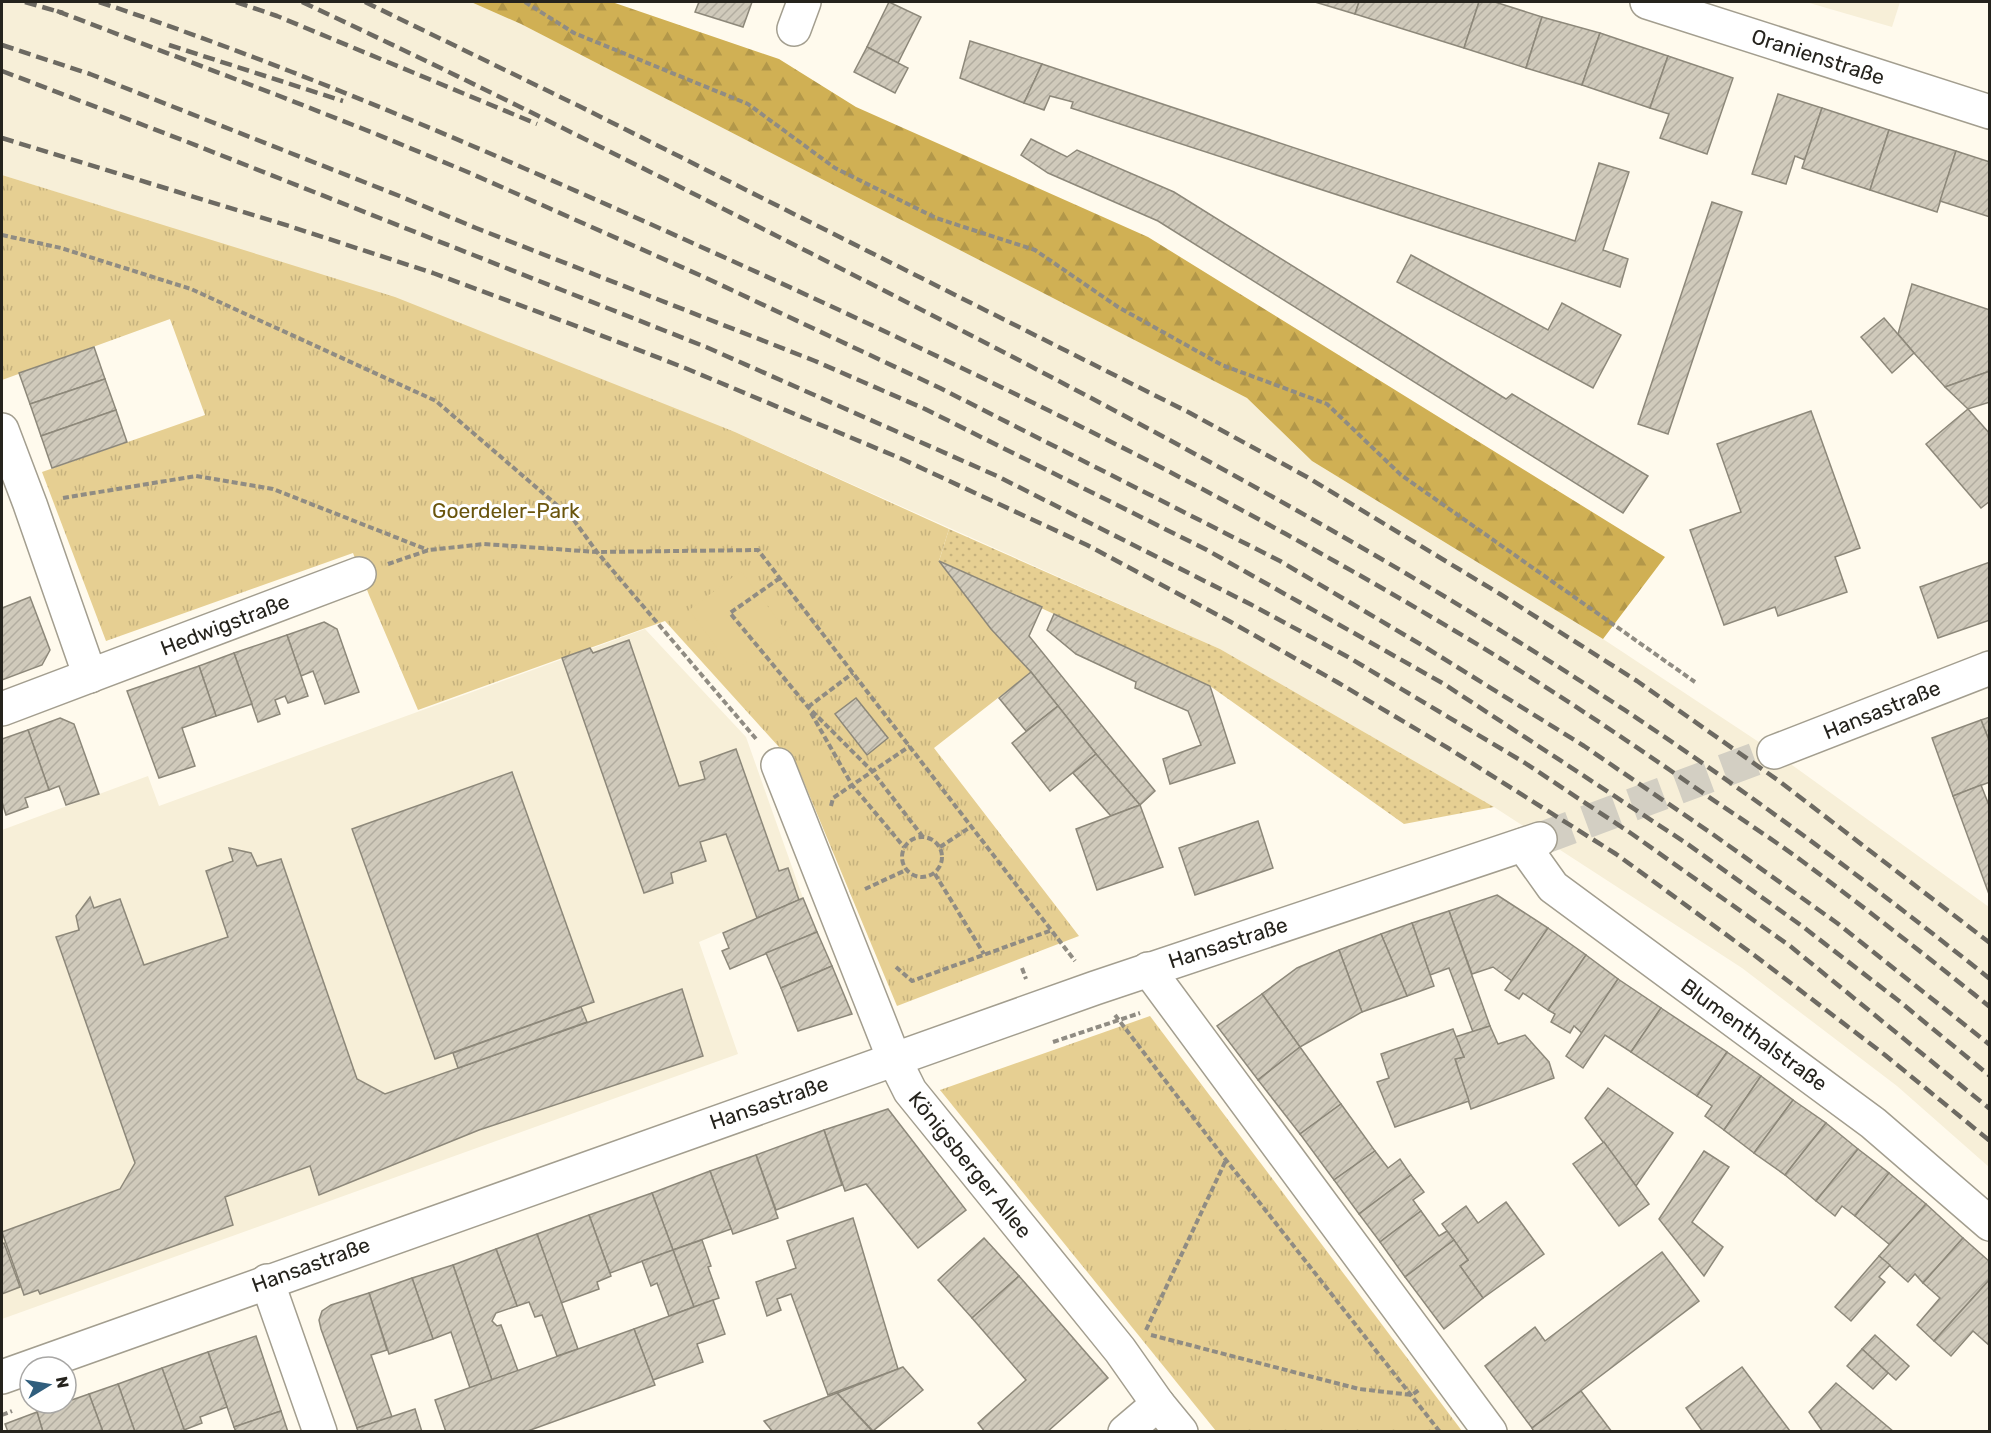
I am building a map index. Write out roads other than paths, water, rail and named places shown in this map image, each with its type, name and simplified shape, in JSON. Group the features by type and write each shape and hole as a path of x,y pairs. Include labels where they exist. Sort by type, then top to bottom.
{"street":[{"name":"Oranienstraße","path":"1647,2 1989,112"},
{"path":"2,430 90,676"},
{"name":"Hedwigstraße","path":"2,709 359,574"},
{"name":"Hansastraße","path":"1774,752 1989,668"},
{"name":"Königsberger Allee","path":"778,765 894,1059 910,1091 1120,1350 1180,1431"},
{"name":"Hansastraße","path":"2,1377 1095,987 1532,842"},
{"name":"Blumenthalstraße","path":"1532,842 1553,886 1873,1123 1989,1224"},
{"path":"1148,969 1490,1431"},
{"path":"267,1281 320,1431"},
{"path":"1125,1431 1158,1404"}],"tunnel":[{"path":"1540,839 1774,752"}],"railway":[{"path":"25,2 63,13"},
{"path":"99,2 262,60 581,193 920,348 1188,482 1364,578 1479,645 1565,700 1802,861 1990,1007"},
{"path":"236,2 277,16 537,124"},
{"path":"302,2 567,130 918,308 1179,445 1350,541 1519,642 1641,721 1818,846 1990,979"},
{"path":"365,2 579,106 1190,413 1307,477 1500,594 1637,681 1779,781 1990,943"},
{"path":"57,11 376,134 470,173 704,277 940,388 1280,561 1425,647 1584,746 1837,923 1990,1045"},
{"path":"2,45 90,74 815,361 925,409 1207,550 1444,684 1686,843 1802,926 1899,1001 1990,1076"},
{"path":"169,45 343,101"},
{"path":"2,71 706,347 997,476 1250,604 1348,657 1525,763 1632,834 1790,946 1990,1109"},
{"path":"2,138 289,226 433,273 587,330 685,368 902,459 1087,545 1337,682 1448,748 1616,854 1885,1055 1990,1141"}],"park label":[{"name":"Goerdeler-Park","path":"506,511"}]}
